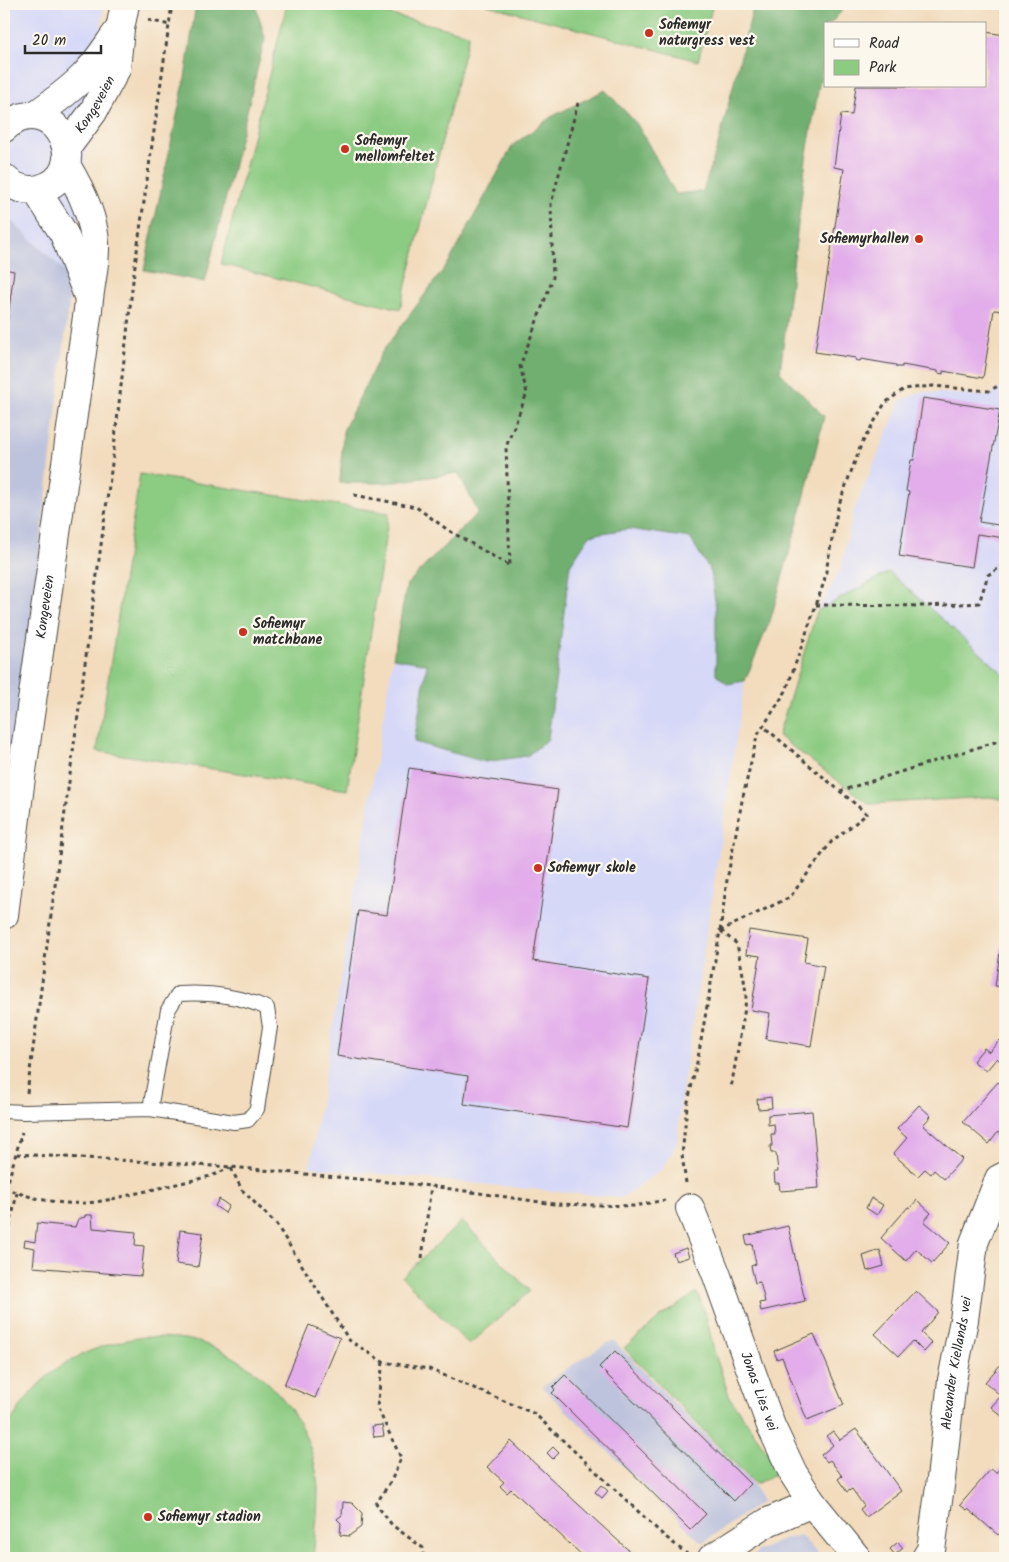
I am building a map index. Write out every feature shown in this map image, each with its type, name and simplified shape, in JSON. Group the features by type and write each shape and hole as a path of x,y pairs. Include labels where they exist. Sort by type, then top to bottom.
{"main road":[{"name":"Kongeveien","path":"13,122 64,94 98,60 130,17"},
{"name":"Kongeveien","path":"4,915 20,785 95,245 91,222 66,156 94,112 116,69 130,17"},
{"path":"4,178 10,184 22,189 36,190 46,187 55,182 66,156 62,134 54,124 13,122"},
{"name":"Kongeveien","path":"36,190 55,217 64,234 89,299"},
{"name":"Alexander Kiellands vei","path":"926,1558 930,1550 941,1479 952,1380 964,1320 974,1243 999,1179 1005,1176"},
{"name":"Jonas Lies vei","path":"689,1201 770,1426 793,1473 812,1503 857,1558"},
{"path":"712,1558 768,1522 812,1503"}],"lane":[{"path":"4,1111 150,1109 234,1122 248,1120 257,1109 270,1027 268,1008 252,1002 199,993 178,994 168,1010 150,1109"}],"path":[{"path":"4,1196 7,1180 17,1154 24,1112 112,466 134,272 172,4"},
{"path":"130,17 170,25"},
{"path":"354,495 416,507 448,530 510,566 506,447 526,393 520,366 553,278 551,204 578,103"},
{"path":"17,1154 231,1167 431,1186 554,1204 634,1206 689,1201 682,1155 683,1135 742,801 757,736 786,691 824,582 838,507 860,445 885,403 904,389 933,386 989,391 1005,382"},
{"path":"816,605 927,606 979,603 988,575 1005,564"},
{"path":"720,931 790,897 832,841 867,814 763,726"},
{"path":"840,791 995,742 1005,742"},
{"path":"720,931 737,944 745,985 745,1008 731,1088"},
{"path":"4,1188 60,1204 85,1203 112,1199 211,1176 231,1167"},
{"path":"231,1167 242,1190 276,1224 348,1340 383,1362 429,1369 535,1414 662,1534 692,1558"},
{"path":"422,1258 431,1186"},
{"path":"4,1241 6,1241 8,1235 17,1193"},
{"path":"383,1362 377,1407 401,1458 392,1479 376,1504 392,1525 423,1548 423,1558"}],"shaded area":[{"path":"4,4 104,4 72,278 4,214"},
{"path":"4,214 72,278 4,853"},
{"path":"1005,385 1005,800 990,797 869,804 778,736 817,611 841,568 854,510 901,400 922,392 990,396"},
{"name":"Sofiemyr skole","path":"628,529 690,538 711,572 727,683 745,681 681,1099 677,1143 663,1169 621,1198 310,1167 393,658 427,663 548,739 570,565 590,535"},
{"path":"613,1340 753,1484 762,1502 702,1543 542,1387 575,1363"},
{"path":"800,1535 822,1558 751,1558 758,1551 785,1539"}],"green space":[{"path":"196,4 255,4 265,38 205,282 144,270 185,78"},
{"name":"Sofiemyr mellomfeltet","path":"287,4 347,4 469,34 400,309 221,264"},
{"name":"Sofiemyr naturgress vest","path":"488,4 713,4 698,61"},
{"path":"754,4 848,4 832,22 824,22 824,58 806,159 780,372 824,416 803,503 771,618 745,681 727,684 716,674 716,610 711,572 690,538 628,529 590,535 570,565 548,739 527,756 485,762 414,742 427,664 393,658 407,584 478,512 458,473 387,483 340,483 343,431 382,352 449,262 513,145 551,117 605,90 637,124 676,194 703,191 718,145"},
{"name":"Sofiemyr matchbane","path":"140,474 389,513 347,790 97,751"},
{"path":"889,572 1005,675 1005,800 990,797 869,804 778,736 817,611"},
{"path":"462,1221 530,1291 469,1345 402,1277"},
{"path":"697,1292 730,1398 781,1472 755,1484 624,1348 662,1316"},
{"name":"Sofiemyr stadion","path":"143,1337 169,1337 195,1341 219,1350 242,1362 263,1378 280,1396 295,1417 307,1439 315,1464 318,1499 313,1558 4,1558 3,1440 15,1415 35,1389 61,1366 107,1345"}],"building":[{"name":"Sofiemyrhallen","path":"986,32 1005,35 1005,311 994,310 983,378 943,371 943,374 938,373 938,371 902,365 902,367 896,367 896,365 861,359 860,361 855,360 856,358 815,352 844,169 834,167 841,114 852,115 856,88 986,88"},
{"path":"4,269 14,271 5,340 4,339"},
{"path":"923,398 1000,410 979,522 1005,526 1005,538 977,534 972,567 899,556 909,492 906,491 911,460 914,460"},
{"path":"409,768 558,790 533,961 649,979 627,1128 464,1104 468,1076 337,1056 358,911 387,915"},
{"path":"749,930 808,939 804,962 824,966 811,1046 766,1039 770,1013 751,1010 760,956 746,954"},
{"path":"1001,946 1005,947 1005,987 995,986"},
{"path":"1000,1040 1005,1044 1005,1057 1001,1062 997,1058 986,1071 973,1061 984,1048 989,1052"},
{"path":"998,1082 1005,1088 1005,1138 998,1132 989,1144 963,1122"},
{"path":"771,1097 772,1108 758,1109 757,1099"},
{"path":"919,1105 931,1116 923,1125 962,1159 944,1179 934,1170 931,1174 925,1169 918,1176 893,1154 907,1138 897,1129"},
{"path":"812,1111 819,1188 780,1191 779,1183 775,1183 774,1172 778,1172 776,1153 771,1153 770,1146 772,1146 771,1134 775,1134 774,1124 768,1125 768,1115"},
{"path":"871,1198 883,1205 877,1215 866,1208"},
{"path":"219,1199 229,1206 225,1213 215,1206"},
{"path":"917,1200 931,1213 924,1221 950,1243 932,1263 916,1249 906,1261 881,1238 908,1207 910,1208"},
{"path":"85,1215 92,1215 93,1228 136,1232 135,1245 144,1246 141,1276 33,1267 35,1248 24,1246 25,1240 35,1242 37,1223 75,1227 78,1219 85,1217"},
{"path":"788,1226 805,1301 761,1311 759,1303 765,1302 760,1282 755,1283 751,1266 756,1264 752,1244 747,1245 745,1236"},
{"path":"180,1230 203,1233 198,1267 176,1264"},
{"path":"686,1248 689,1257 676,1261 673,1253"},
{"path":"880,1250 884,1266 867,1271 863,1256"},
{"path":"916,1291 938,1312 921,1333 932,1343 924,1352 913,1341 899,1356 875,1334"},
{"path":"309,1325 340,1338 315,1398 284,1385"},
{"path":"814,1334 844,1405 807,1420 782,1357 777,1359 774,1351"},
{"path":"615,1351 750,1484 734,1501 599,1367"},
{"path":"1003,1362 1005,1364 1005,1419 991,1407 1001,1396 985,1382"},
{"path":"565,1375 706,1514 690,1530 552,1393 555,1390 553,1387"},
{"path":"382,1425 384,1436 374,1437 372,1426"},
{"path":"856,1429 901,1491 866,1517 860,1509 864,1506 852,1489 847,1492 838,1479 842,1476 830,1460 827,1462 821,1455 833,1445 826,1436 833,1431 840,1440"},
{"path":"511,1441 637,1558 585,1558 511,1489 507,1493 500,1486 504,1482 487,1467"},
{"path":"553,1447 559,1453 553,1459 547,1453"},
{"path":"1005,1462 1005,1528 998,1535 968,1509 960,1505 991,1469 996,1473"},
{"path":"601,1485 608,1491 602,1498 595,1492"},
{"path":"343,1502 352,1503 362,1513 361,1527 349,1536 340,1535 341,1523 337,1519 342,1515"},
{"path":"898,1542 903,1548 895,1555 890,1549"}],"place":[{"name":"Sofiemyr naturgress vest","path":"649,33"},
{"name":"Sofiemyr mellomfeltet","path":"345,149"},
{"name":"Sofiemyrhallen","path":"919,239"},
{"name":"Sofiemyr matchbane","path":"243,632"},
{"name":"Sofiemyr skole","path":"538,868"},
{"name":"Sofiemyr stadion","path":"148,1517"}]}
